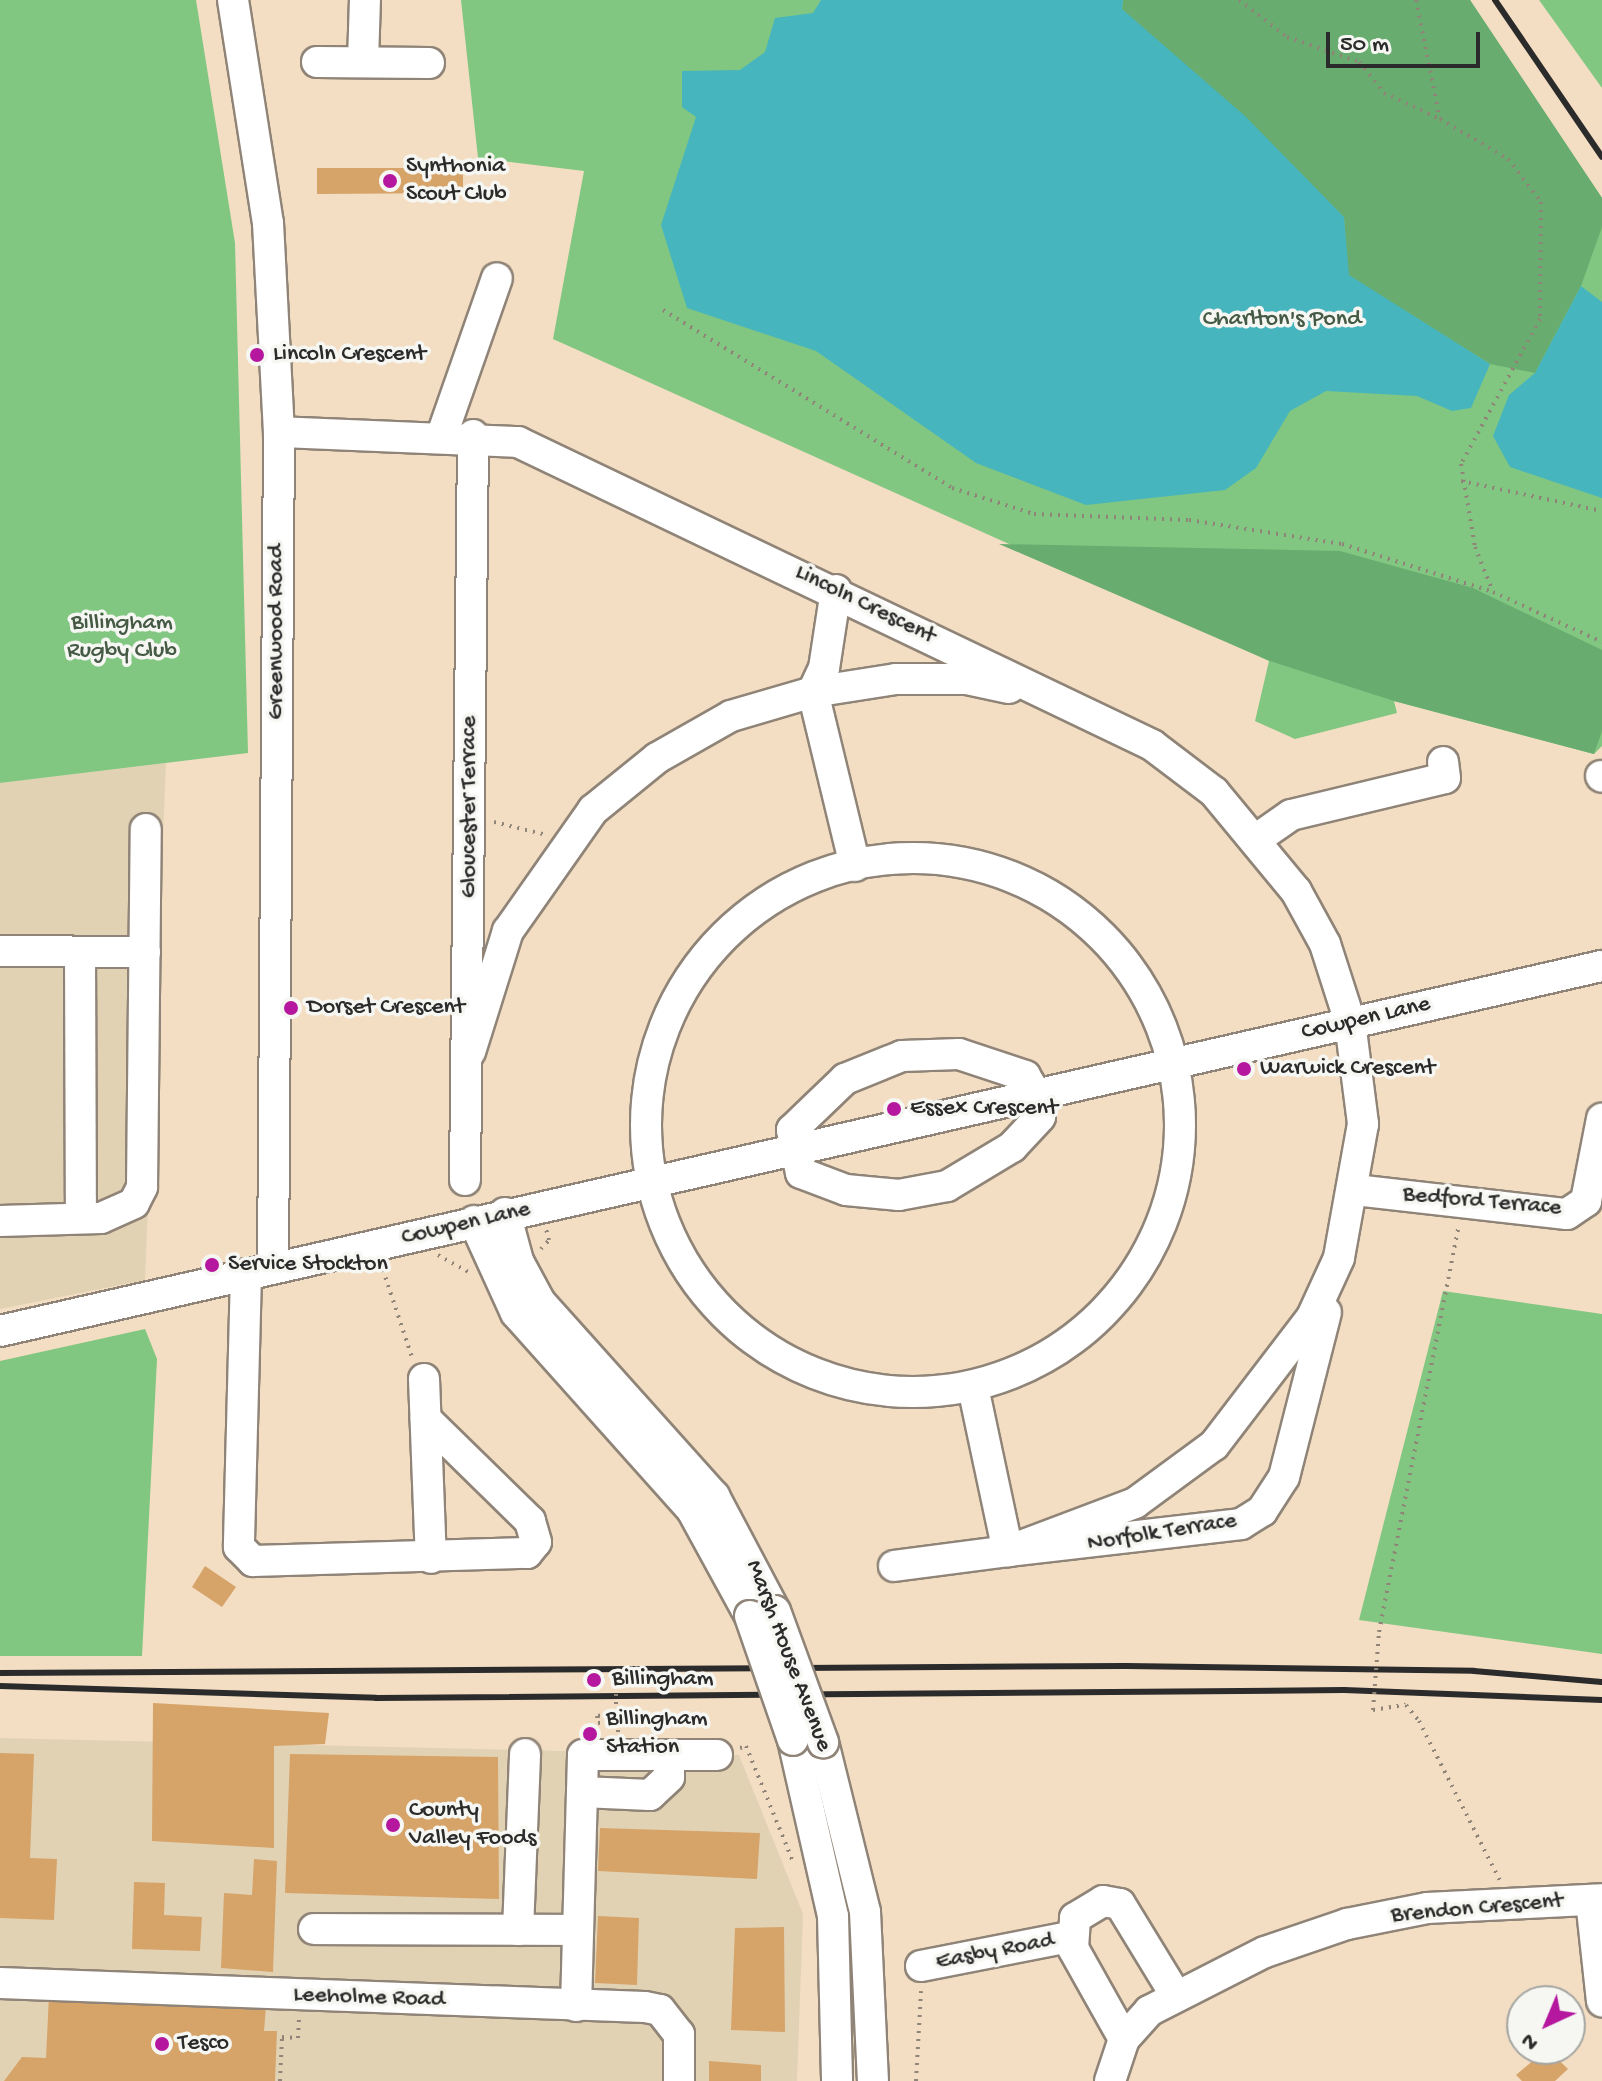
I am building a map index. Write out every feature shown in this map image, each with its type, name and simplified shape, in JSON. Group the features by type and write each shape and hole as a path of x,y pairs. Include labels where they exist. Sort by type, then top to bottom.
{"street":[{"name":"Greenwood Road","path":"233,0 268,223 279,432 259,1271"},
{"path":"363,62 365,0"},
{"path":"317,62 429,63"},
{"path":"442,435 498,274"},
{"name":"Lincoln Crescent","path":"279,432 473,435 518,442 836,590 1152,745 1214,792 1258,838 1325,944 1350,1022"},
{"name":"Gloucester Terrace","path":"465,1180 470,1052 473,435"},
{"path":"836,590 824,668 813,692 855,866"},
{"path":"470,1052 508,931 593,810 657,758 731,716 813,692 896,679 967,679 1054,697"},
{"path":"1258,838 1291,815 1445,778 1443,762"},
{"path":"0,1221 81,1218 122,1211 142,1187 146,829"},
{"path":"901,857 957,859 1062,900 1105,935 1133,973 1171,1063 1181,1148 1144,1257 1105,1310 1061,1347 973,1387 897,1392 821,1378 783,1361 714,1306 688,1275 650,1183 647,1102 659,1045 684,986 717,942 770,899 855,866 901,857"},
{"path":"469,920 508,931"},
{"path":"0,951 145,952"},
{"path":"80,953 81,1218"},
{"name":"Cowpen Lane","path":"0,1331 505,1213 650,1183 1602,966"},
{"path":"894,1566 1008,1551 1135,1503 1214,1445 1287,1359 1339,1258 1355,1190 1363,1124 1350,1022"},
{"path":"959,1054 1000,1063 1025,1076 1036,1094 1040,1117 1012,1147 947,1186 899,1195 846,1190 801,1173 793,1150 792,1130 812,1105 845,1079 902,1056 959,1054"},
{"path":"1594,1208 1602,1119"},
{"name":"Bedford Terrace","path":"1355,1190 1567,1214 1594,1208"},
{"name":"Marsh House Avenue","path":"505,1213 518,1261 540,1302 714,1496 762,1614 865,1912 873,2081"},
{"name":"Marsh House Avenue","path":"474,1221 516,1313 692,1510 762,1614"},
{"name":"Norfolk Terrace","path":"1008,1551 1241,1524 1262,1511 1284,1477 1339,1258"},
{"path":"259,1271 239,1547 253,1561 518,1555 536,1542 536,1531 426,1419"},
{"path":"424,1379 431,1558"},
{"path":"973,1387 1008,1551"},
{"name":"Marsh House Avenue","path":"808,1741 833,1916 837,2081"},
{"path":"518,1930 525,1754"},
{"path":"576,2006 583,1755 717,1755"},
{"path":"582,1792 650,1795 669,1777 669,1755"},
{"path":"1597,1899 1602,2001"},
{"name":"Brendon Crescent","path":"1124,2039 1175,1994 1347,1924 1510,1901 1597,1899"},
{"path":"1110,2081 1124,2039 1069,1937 1075,1918 1103,1901 1120,1904 1175,1994"},
{"path":"314,1929 578,1930"},
{"name":"Easby Road","path":"921,1963 1069,1937"},
{"name":"Leeholme Road","path":"0,1983 660,2010 679,2034 679,2081"}],"path":[{"path":"1239,0 1287,37 1359,62 1384,93 1440,119 1508,159 1541,202 1540,319 1467,448 1461,481 1493,592"},
{"path":"1416,0 1440,119"},
{"path":"663,310 952,488 1034,514 1189,520 1342,544 1493,592 1602,642"},
{"path":"1461,481 1602,511"},
{"path":"470,817 569,841"},
{"path":"1464,1203 1381,1607 1373,1710 1406,1705 1510,1901"},
{"path":"374,1246 424,1379"},
{"path":"603,1679 616,1678 616,1714 597,1716 598,1723 618,1722"},
{"path":"746,1746 795,1868"},
{"path":"916,2081 921,1963"},
{"path":"280,2081 282,2037 298,2038"}],"shaded area":[{"path":"166,763 145,1280 0,1309 0,783"},
{"path":"0,1738 739,1755 803,1914 797,2081 0,2081"}],"green space":[{"name":"Billingham Rugby Club","path":"0,0 196,0 235,243 248,753 0,783"},
{"name":"Charlton's Pond","path":"461,0 1470,0 1602,198 1602,746 1594,754 1394,701 1397,713 1295,739 1255,721 1269,661 553,339 584,171 478,158"},
{"path":"1123,0 1470,0 1602,198 1602,227 1581,286 1535,373 1490,364 1348,275 1344,217 1122,9"},
{"path":"1539,0 1602,0 1602,88"},
{"path":"999,544 1340,551 1473,588 1602,650 1602,731 1594,754 1394,701 1270,661"},
{"path":"1443,1291 1602,1314 1602,1654 1359,1620"},
{"path":"145,1329 157,1359 142,1656 0,1656 0,1361"}],"water":[{"name":"Charlton's Pond","path":"821,0 1123,0 1122,9 1245,116 1344,217 1349,275 1490,364 1471,408 1452,411 1417,396 1326,391 1290,411 1256,468 1225,490 1086,505 976,463 816,351 687,308 661,225 696,117 682,107 682,71 740,70 765,52 775,18 813,13"},
{"path":"1581,286 1602,302 1602,498 1510,467 1493,436 1509,395 1535,373"}],"building":[{"name":"Synthonia Scout Club","path":"317,168 463,168 463,193 317,194"},
{"path":"205,1566 236,1587 222,1607 192,1587"},
{"path":"153,1703 329,1713 325,1744 274,1746 274,1848 152,1841"},
{"path":"0,1753 34,1754 30,1858 57,1859 54,1920 0,1918"},
{"name":"County Valley Foods","path":"290,1754 498,1757 499,1899 285,1893"},
{"path":"600,1828 760,1833 757,1879 598,1871"},
{"path":"254,1859 277,1861 273,1972 221,1968 224,1893 252,1895"},
{"path":"134,1882 165,1883 164,1915 202,1917 200,1951 132,1949"},
{"path":"598,1916 639,1918 637,1985 595,1983"},
{"path":"784,1927 785,2032 731,2030 735,1928"},
{"name":"Tesco","path":"49,1995 266,2006 264,2031 277,2031 275,2081 4,2081 22,2057 46,2058"},
{"path":"709,2061 761,2065 761,2081 709,2081"},
{"path":"1528,2065 1564,2065 1568,2069 1555,2081 1522,2081 1516,2075"}],"railway":[{"path":"1495,0 1602,157"},
{"path":"0,1673 1126,1666 1474,1671 1602,1682"},
{"path":"0,1686 376,1698 1344,1690 1602,1700"}],"place":[{"name":"Synthonia Scout Club","path":"390,181"},
{"name":"Lincoln Crescent","path":"257,355"},
{"name":"Dorset Crescent","path":"291,1008"},
{"name":"Warwick Crescent","path":"1244,1069"},
{"name":"Essex Crescent","path":"894,1109"},
{"name":"Service Stockton","path":"212,1265"},
{"name":"Billingham","path":"594,1680"},
{"name":"Billingham Station","path":"590,1734"},
{"name":"County Valley Foods","path":"393,1825"},
{"name":"Tesco","path":"162,2044"}]}
